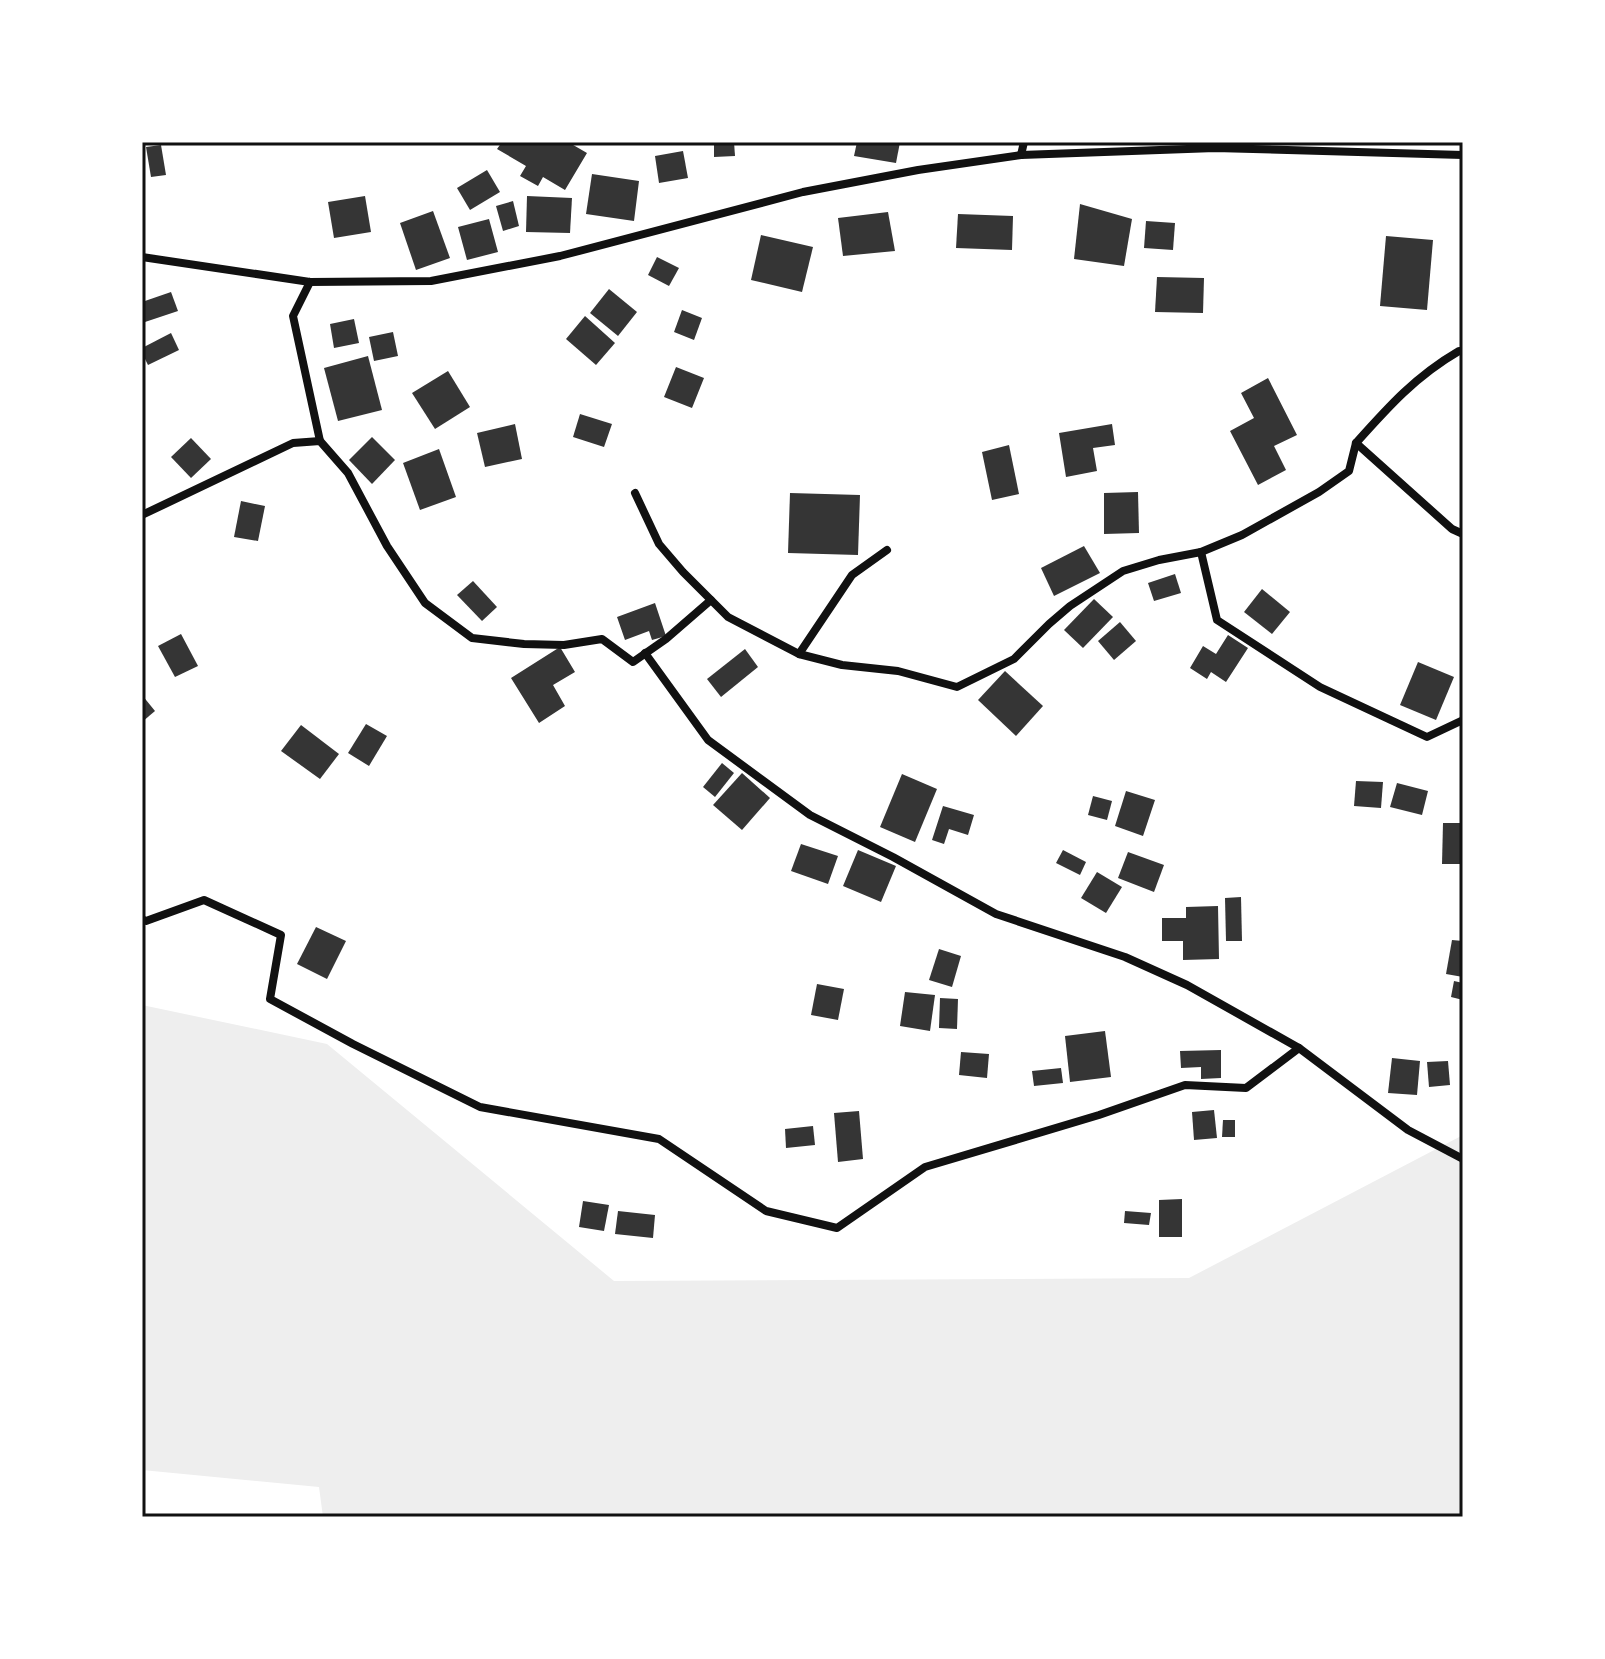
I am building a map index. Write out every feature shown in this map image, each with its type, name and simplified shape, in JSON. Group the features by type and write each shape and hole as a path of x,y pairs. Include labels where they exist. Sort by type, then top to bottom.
{"street":[{"path":"1021,155 1024,142"},
{"path":"142,257 310,282 431,281 560,256 803,192 918,170 1021,155 1215,148 1463,155"},
{"path":"310,282 293,316 320,441 348,473 387,546 425,603 472,638 564,645 602,639 633,662 666,639 711,600"},
{"path":"635,493 659,544 728,617 799,654 842,665 898,671 957,687 1014,659 1070,606 1123,571 1201,552 1242,535 1319,492 1349,471 1356,443 1390,405 1433,366 1462,349"},
{"path":"142,515 293,443 320,441"},
{"path":"1356,443 1452,529 1463,534"},
{"path":"799,654 852,575 887,550"},
{"path":"1201,552 1217,620 1320,687 1427,737 1463,720"},
{"path":"645,653 708,740 810,815 996,914 1125,957 1187,985 1299,1048 1408,1130 1463,1159"},
{"path":"142,919 146,921 204,900 281,935 270,999 353,1044 480,1107 659,1139 766,1211 837,1228 925,1167 1099,1115 1185,1085 1246,1088 1299,1048"}],"shaded area":[{"path":"142,1005 327,1044 614,1281 1189,1278 1463,1135 1463,1517 323,1517 319,1487 142,1470"}],"building":[{"path":"502,142 568,142 587,153 565,190 543,177 538,186 520,176 526,166 497,149"},
{"path":"714,142 734,142 735,156 714,157"},
{"path":"857,142 900,142 896,163 854,156"},
{"path":"161,145 166,175 151,177 146,147"},
{"path":"683,151 688,178 659,183 655,156"},
{"path":"487,170 500,192 470,210 457,188"},
{"path":"592,174 639,181 634,221 586,214"},
{"path":"365,196 371,232 334,238 328,202"},
{"path":"527,196 572,198 570,233 526,232"},
{"path":"513,201 519,226 503,231 496,206"},
{"path":"1080,204 1132,219 1124,266 1074,259"},
{"path":"433,211 450,258 416,270 400,223"},
{"path":"888,212 895,251 843,256 838,218"},
{"path":"958,214 1013,216 1012,250 956,248"},
{"path":"489,219 498,252 467,260 458,227"},
{"path":"1146,221 1175,223 1173,250 1144,248"},
{"path":"761,235 813,247 802,292 751,280"},
{"path":"1386,236 1433,240 1427,310 1380,306"},
{"path":"657,257 679,268 669,286 648,275"},
{"path":"1157,277 1204,278 1203,313 1155,312"},
{"path":"609,289 637,312 618,336 590,313"},
{"path":"171,292 178,311 145,322 142,302"},
{"path":"682,310 702,318 694,340 674,332"},
{"path":"585,316 615,343 596,365 566,339"},
{"path":"354,319 359,343 334,348 330,324"},
{"path":"393,332 398,356 374,361 369,337"},
{"path":"171,333 179,350 148,365 142,348"},
{"path":"368,356 382,410 338,421 324,368"},
{"path":"676,367 704,378 692,408 664,397"},
{"path":"448,371 470,407 435,429 412,393"},
{"path":"1268,378 1297,435 1274,446 1286,470 1258,485 1230,431 1254,418 1241,393"},
{"path":"580,414 612,424 604,447 573,437"},
{"path":"515,424 522,459 485,467 477,433"},
{"path":"1112,424 1115,445 1093,448 1097,471 1066,477 1059,433"},
{"path":"372,437 395,460 372,484 349,460"},
{"path":"191,438 211,459 191,478 171,457"},
{"path":"1009,445 1019,494 992,500 982,452"},
{"path":"439,449 456,497 420,510 403,463"},
{"path":"1138,492 1139,533 1104,534 1104,493"},
{"path":"790,493 860,495 858,555 788,553"},
{"path":"241,501 265,506 258,541 234,537"},
{"path":"1084,546 1100,573 1054,596 1041,568"},
{"path":"1175,574 1181,593 1154,601 1148,583"},
{"path":"473,581 497,607 482,621 457,595"},
{"path":"1262,589 1290,612 1272,634 1244,612"},
{"path":"1094,599 1113,617 1083,648 1064,630"},
{"path":"655,603 666,636 652,640 649,631 625,640 617,617"},
{"path":"1120,622 1136,641 1114,660 1098,641"},
{"path":"181,634 198,666 175,677 158,646"},
{"path":"1228,635 1248,648 1226,682 1211,672 1207,679 1190,668 1203,646 1216,654"},
{"path":"560,647 575,672 553,685 565,706 539,723 511,678"},
{"path":"745,649 758,667 721,697 707,679"},
{"path":"1418,662 1454,677 1436,720 1400,705"},
{"path":"1005,671 1043,706 1016,736 978,700"},
{"path":"142,695 155,711 142,722"},
{"path":"366,724 387,736 369,766 348,753"},
{"path":"301,725 339,754 320,779 281,751"},
{"path":"722,763 734,773 715,797 703,787"},
{"path":"742,773 770,798 742,830 713,805"},
{"path":"902,774 937,789 915,842 880,827"},
{"path":"1356,781 1383,782 1381,808 1354,806"},
{"path":"1397,783 1428,791 1422,815 1390,807"},
{"path":"1126,791 1155,800 1143,836 1115,826"},
{"path":"1093,796 1112,801 1107,820 1088,815"},
{"path":"943,806 974,815 968,835 949,829 944,844 932,840"},
{"path":"1443,823 1463,823 1463,864 1442,864"},
{"path":"801,844 838,856 828,884 791,871"},
{"path":"858,850 896,866 881,902 843,886"},
{"path":"1063,850 1086,862 1080,875 1056,863"},
{"path":"1128,852 1164,865 1154,892 1118,878"},
{"path":"1097,872 1122,887 1106,913 1081,898"},
{"path":"1241,897 1242,941 1226,941 1225,898"},
{"path":"1218,906 1219,959 1183,960 1183,941 1162,941 1162,918 1186,918 1186,907"},
{"path":"316,927 346,941 327,979 297,964"},
{"path":"1452,940 1463,941 1463,977 1446,974"},
{"path":"939,949 961,956 952,987 929,980"},
{"path":"1454,981 1463,983 1463,1000 1451,997"},
{"path":"817,984 844,989 838,1020 811,1015"},
{"path":"905,992 935,995 930,1031 900,1026"},
{"path":"940,998 958,999 957,1029 939,1028"},
{"path":"1105,1031 1111,1077 1070,1082 1065,1036"},
{"path":"1221,1050 1221,1078 1201,1079 1201,1067 1181,1068 1180,1051"},
{"path":"961,1052 989,1054 987,1078 959,1075"},
{"path":"1392,1058 1420,1061 1417,1095 1388,1093"},
{"path":"1448,1061 1450,1085 1429,1087 1427,1062"},
{"path":"1061,1068 1063,1083 1034,1086 1032,1071"},
{"path":"1214,1110 1217,1138 1194,1140 1192,1112"},
{"path":"859,1111 863,1159 838,1162 834,1113"},
{"path":"1223,1120 1235,1120 1235,1137 1222,1137"},
{"path":"813,1126 815,1145 786,1148 785,1129"},
{"path":"1182,1199 1182,1237 1159,1237 1159,1200"},
{"path":"583,1201 609,1205 604,1231 579,1227"},
{"path":"618,1211 655,1215 653,1238 615,1234"},
{"path":"1125,1211 1151,1213 1149,1225 1124,1223"}]}
